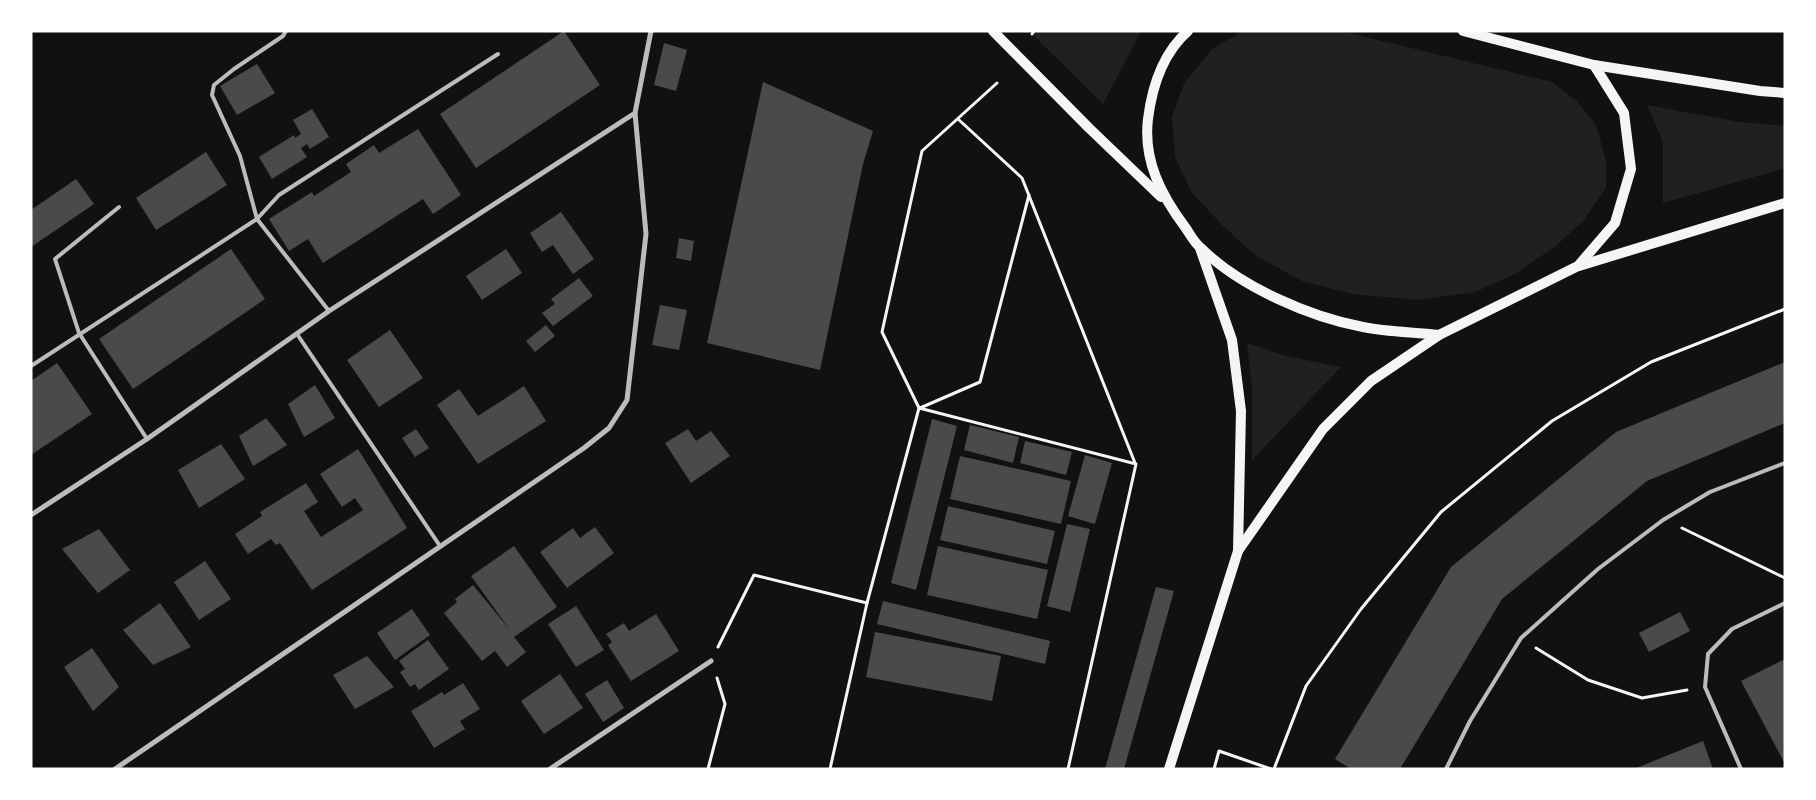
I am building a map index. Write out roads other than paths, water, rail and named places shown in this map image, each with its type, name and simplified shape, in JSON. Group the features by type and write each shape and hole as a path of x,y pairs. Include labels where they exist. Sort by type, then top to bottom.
{"main road":[{"path":"993,31 1089,128 1165,200 1200,248 1232,340 1240,411 1238,551 1169,769"},
{"path":"1165,200 1149,162 1146,131 1150,98 1162,66 1180,38 1188,31"},
{"path":"1462,31 1594,65 1760,91 1785,93"},
{"path":"1578,266 1615,223 1632,169 1624,113 1594,65"},
{"path":"1238,551 1323,429 1371,381 1439,335 1578,266 1785,203"},
{"path":"1200,248 1243,280 1291,306 1363,327 1439,335"}],"street":[{"path":"115,769 609,428 627,400 646,234 635,113 651,31"},
{"path":"31,514 147,439 329,311 635,113"},
{"path":"550,769 711,661"}],"lane":[{"path":"286,31 283,36 214,85 212,95 240,156 257,219 329,311"},
{"path":"31,366 257,219 279,195 498,54"},
{"path":"119,207 55,259 79,333 147,439"},
{"path":"297,334 440,546"},
{"path":"1446,769 1470,721 1521,638 1598,569 1663,520 1710,492 1785,463"},
{"path":"1741,769 1705,687 1708,654 1732,629 1785,603"}]}
